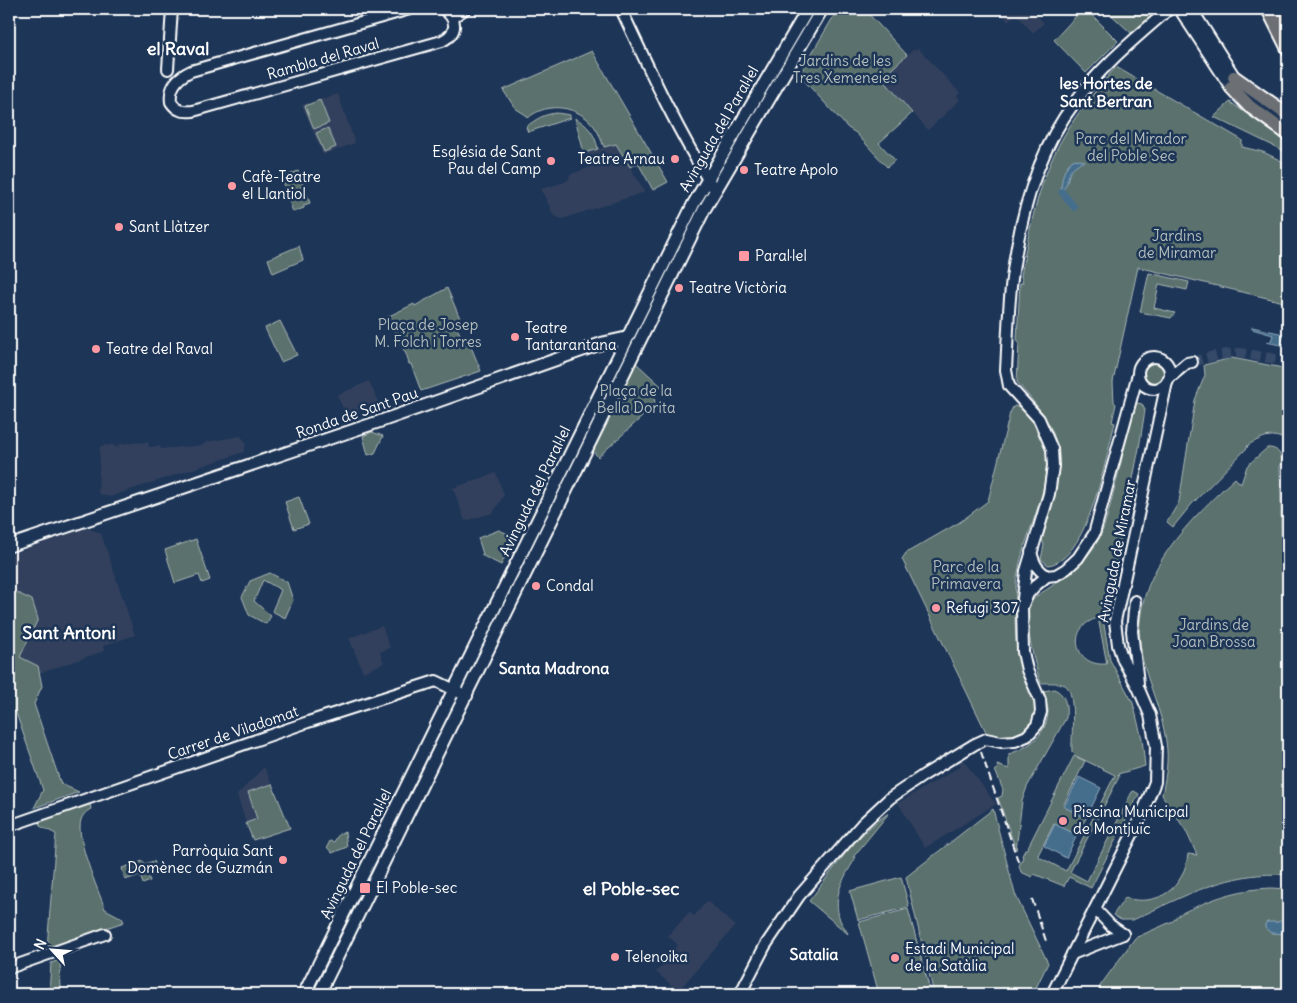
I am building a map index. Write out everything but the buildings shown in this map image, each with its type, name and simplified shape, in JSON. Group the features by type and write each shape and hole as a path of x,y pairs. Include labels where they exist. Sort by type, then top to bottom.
{"highway":[{"path":"1268,9 1288,50"},
{"path":"1277,9 1288,26"},
{"path":"1277,9 1288,38"},
{"path":"1232,82 1288,115"},
{"path":"1232,82 1248,106 1288,134"}],"main road":[{"name":"Avinguda del Paral·lel","path":"304,994 455,690 626,338 707,179 808,9"},
{"name":"Avinguda del Paral·lel","path":"319,994 714,191 822,9"},
{"path":"1180,9 1232,82"},
{"path":"1191,9 1232,82"},
{"name":"Ronda de Sant Pau","path":"9,546 391,418 602,342 626,338"}],"street":[{"path":"168,69 172,9"},
{"name":"Rambla del Raval","path":"410,9 191,71 178,78 170,96 174,106 184,112 193,111 442,41 451,34 454,23 453,16"},
{"path":"444,9 453,16 465,9"},
{"path":"621,9 667,104 714,191"},
{"path":"740,994 766,946 799,896 862,824 890,798 946,761 986,739 1001,742 1015,741 1027,736 1037,725 1041,712 1040,700 1026,670 1023,652 1022,608 1031,551 1049,494 1053,466 1052,449 1039,419 1010,386 1006,370 1012,273 1024,214 1040,164 1063,120 1074,102 1096,76 1134,39 1169,9"},
{"path":"1232,82 1288,125"},
{"path":"1022,608 1028,594 1035,586 1047,576 1056,575 1078,558 1094,534 1140,365 1147,358 1157,357 1166,362 1189,363 1161,388 1148,387 1136,390 1132,398"},
{"path":"1166,362 1170,369 1168,380"},
{"path":"1138,374 1139,378 1148,387"},
{"name":"Avinguda de Miramar","path":"1052,994 1140,819 1155,782 1156,746 1150,714 1123,660 1118,645 1115,621 1168,380"},
{"name":"Avinguda de Miramar","path":"1148,387 1158,395 1160,413"},
{"path":"1028,572 1040,571 1047,576"},
{"path":"1028,572 1032,586 1035,586"},
{"path":"1119,603 1122,610 1127,613 1132,610 1135,602 1132,631 1138,687"},
{"name":"Carrer de Viladomat","path":"9,826 308,722 436,681 467,696"},
{"path":"1072,954 1123,934 1110,925 1095,909"},
{"path":"9,968 105,934"}],"shaded area":[{"path":"997,9 1031,9 1044,23 1033,33 1016,14 1008,21"},
{"path":"918,48 960,93 957,96 960,100 928,130 881,78 914,49"},
{"path":"338,94 355,143 323,155 302,105"},
{"path":"616,144 645,192 562,219 554,216 541,189 565,182 570,178 569,175 588,168 584,153"},
{"path":"1075,159 1085,161 1070,171 1065,188 1061,192 1065,169"},
{"path":"1252,327 1288,335 1288,338 1283,337 1281,343 1285,344 1285,346 1266,342 1271,341 1273,335 1252,329"},
{"path":"369,381 379,404 346,415 337,395"},
{"path":"241,436 246,443 244,452 109,497 98,493 100,446 114,445 114,447 119,447 119,444 148,442 149,447 160,446 161,449 203,445 206,442"},
{"path":"496,473 504,495 493,513 465,521 453,488"},
{"path":"86,528 101,533 135,635 103,646 104,651 40,673 9,648 9,555"},
{"path":"382,626 390,648 380,652 384,663 363,672 349,638"},
{"path":"963,760 996,804 925,848 898,803 961,766 959,762"},
{"path":"264,767 272,784 248,792 257,819 246,823 237,795"},
{"path":"1079,777 1101,788 1086,818 1064,807"},
{"path":"1055,824 1077,835 1066,858 1044,846"},
{"path":"707,901 735,926 678,991 656,972 672,955 670,953 678,945 668,936 689,912 694,916"},
{"path":"1288,919 1288,934 1271,933 1265,928 1267,922 1278,922"}],"green space":[{"name":"Jardins de les Tres Xemeneies","path":"838,9 864,9 907,55 882,78 912,113 879,143 895,160 887,167 799,75"},
{"path":"1086,9 1118,41 1086,73 1054,40 1076,16"},
{"path":"1105,9 1162,9 1135,32 1131,33"},
{"path":"592,51 668,182 653,190 638,163 630,167 616,144 604,147 599,133 588,119 572,110 563,108 544,109 528,118 515,108 503,90"},
{"name":"Parc del Mirador del Poble Sec","path":"1116,67 1242,140 1242,147 1263,152 1288,164 1288,303 1138,267 1113,382 1114,402 1116,404 1112,422 1115,423 1093,505 1074,546 1062,559 1048,565 1041,559 1044,545 1042,539 1052,507 1059,462 1057,446 1052,431 1044,416 1017,382 1020,283 1023,283 1021,276 1032,221 1042,185 1056,150 1070,125"},
{"path":"320,100 329,123 314,129 305,106"},
{"path":"1230,102 1288,142 1288,153 1214,117"},
{"path":"557,113 570,115 570,118 528,132 526,127 533,122 544,116"},
{"path":"575,118 590,130 598,149 584,153"},
{"path":"328,128 336,147 324,152 316,133"},
{"path":"298,171 310,203 304,205 304,208 293,212 282,178"},
{"path":"299,246 303,260 273,273 268,259"},
{"path":"1149,273 1189,282 1187,290 1159,284 1154,308 1175,313 1171,318 1140,312"},
{"name":"Plaça de Josep M. Folch i Torres","path":"447,288 462,323 456,326 461,336 463,336 465,343 469,342 481,371 421,391 411,364 409,364 407,356 387,317 414,304 415,306"},
{"path":"280,321 297,355 281,362 265,328"},
{"path":"1232,358 1288,369 1288,442 1278,437 1268,436 1248,445 1191,505 1173,527 1167,522 1179,502 1195,400 1205,375 1204,365"},
{"path":"1154,362 1162,365 1165,373 1162,381 1154,384 1146,381 1143,373 1146,365"},
{"name":"Plaça de la Bella Dorita","path":"636,363 661,386 654,393 655,405 598,457 593,451"},
{"path":"1137,403 1142,404 1145,410 1104,625 1110,660 1133,703 1142,739 1145,766 1118,774 1119,777 1070,872 1087,881 1132,792 1134,791 1139,794 1091,888 1069,877 1064,886 1034,874 1032,877 1021,872 1019,866 1025,849 1027,849 1074,756 1085,761 1063,806 1086,818 1077,835 1054,824 1038,855 1066,871 1115,775 1076,756 1072,752 1073,716 1069,689 1065,685 1056,683 1041,683 1030,642 1029,609 1031,602 1035,598 1081,563 1092,551 1099,539 1109,510 1133,409","holes":["1098,618 1107,664 1095,663 1086,659 1078,645 1081,629 1088,622"]},
{"name":"Parc de la Primavera","path":"1015,406 1025,408 1042,433 1046,449 1047,466 1041,498 1024,546 1016,579 1015,631 1018,654 1023,676 1035,701 1035,718 1032,725 1021,734 1015,737 1001,738 987,734 902,559 906,553 960,522 988,501 1010,413"},
{"path":"372,432 383,436 375,453 368,455 363,436"},
{"name":"Jardins de Joan Brossa","path":"1267,448 1276,450 1282,460 1280,466 1282,556 1284,570 1288,574 1288,875 1267,874 1227,881 1189,894 1133,920 1121,920 1113,915 1125,898 1148,900 1167,893 1181,877 1188,854 1197,855 1186,831 1162,795 1167,761 1166,740 1145,669 1140,639 1141,612 1148,586 1160,562 1194,518 1235,478 1241,484 1247,466"},
{"path":"299,497 309,524 294,529 285,502"},
{"path":"499,530 515,537 501,565 481,555 483,554 478,538"},
{"path":"196,539 210,580 202,583 199,575 175,583 165,550"},
{"path":"270,573 287,582 293,600 285,618 272,611 281,590 263,580 254,601 271,616 266,624 249,615 242,597 250,581"},
{"path":"9,589 32,600 38,619 20,657 38,666 42,686 34,704 61,784 79,792 34,808 43,790 16,713 9,707"},
{"path":"1054,689 1061,694 1065,701 1066,718 1027,787 1022,801 1016,850 998,798 1002,796 1003,790 995,770 998,769 997,765 1009,769 1009,754 1024,748 1041,733 1045,726 1048,710 1044,691"},
{"path":"272,784 290,828 253,840 246,823 257,819 248,792"},
{"path":"90,804 91,809 85,813 81,820 81,839 84,851 105,909 122,918 124,922 47,948 56,834 40,826 39,821"},
{"path":"993,809 1015,894 1048,963 1033,994 934,994 906,877"},
{"path":"889,813 854,856 855,859 840,888 837,903 838,911 840,920 848,934 809,901 836,865 866,831"},
{"path":"345,832 347,847 332,853 327,847 330,841 334,842 339,834"},
{"path":"143,861 144,864 154,861 157,870 147,873 150,881 143,884 140,875 125,880 122,868"},
{"path":"901,877 909,907 858,920 850,891"},
{"path":"1271,888 1288,889 1288,994 1098,994 1100,986 1135,938 1173,921 1177,916 1212,900 1240,892"},
{"name":"Estadi Municipal de la Satàlia","path":"908,909 931,994 879,994 859,922"},
{"path":"60,960 61,991 49,994 51,963"}],"waterway":[{"path":"1062,192 1074,207"}],"tunnel":[{"path":"1192,362 1217,355 1240,353 1288,361"}],"railway":[{"path":"981,752 1019,864"},
{"path":"1032,899 1047,944"}],"place":[{"name":"Teatre Arnau","path":"675,159"},
{"name":"Església de Sant Pau del Camp","path":"551,161"},
{"name":"Teatre Apolo","path":"744,170"},
{"name":"Cafè-Teatre el Llantiol","path":"232,186"},
{"name":"Sant Llàtzer","path":"119,227"},
{"name":"Paral·lel","path":"744,256"},
{"name":"Teatre Victòria","path":"679,288"},
{"name":"Teatre Tantarantana","path":"515,337"},
{"name":"Teatre del Raval","path":"96,349"},
{"name":"Condal","path":"536,586"},
{"name":"Refugi 307","path":"936,608"},
{"name":"Piscina Municipal de Montjuïc","path":"1063,821"},
{"name":"Parròquia Sant Domènec de Guzmán","path":"283,860"},
{"name":"El Poble-sec","path":"365,888"},
{"name":"Telenoika","path":"615,957"},
{"name":"Estadi Municipal de la Satàlia","path":"895,958"}],"district":[{"name":"el Raval","path":"178,49"},
{"name":"les Hortes de Sant Bertran","path":"1106,92"},
{"name":"Sant Antoni","path":"69,633"},
{"name":"Santa Madrona","path":"554,668"},
{"name":"el Poble-sec","path":"631,889"},
{"name":"Satalia","path":"814,954"}],"park label":[{"name":"Jardins de Miramar","path":"1177,244"}]}
